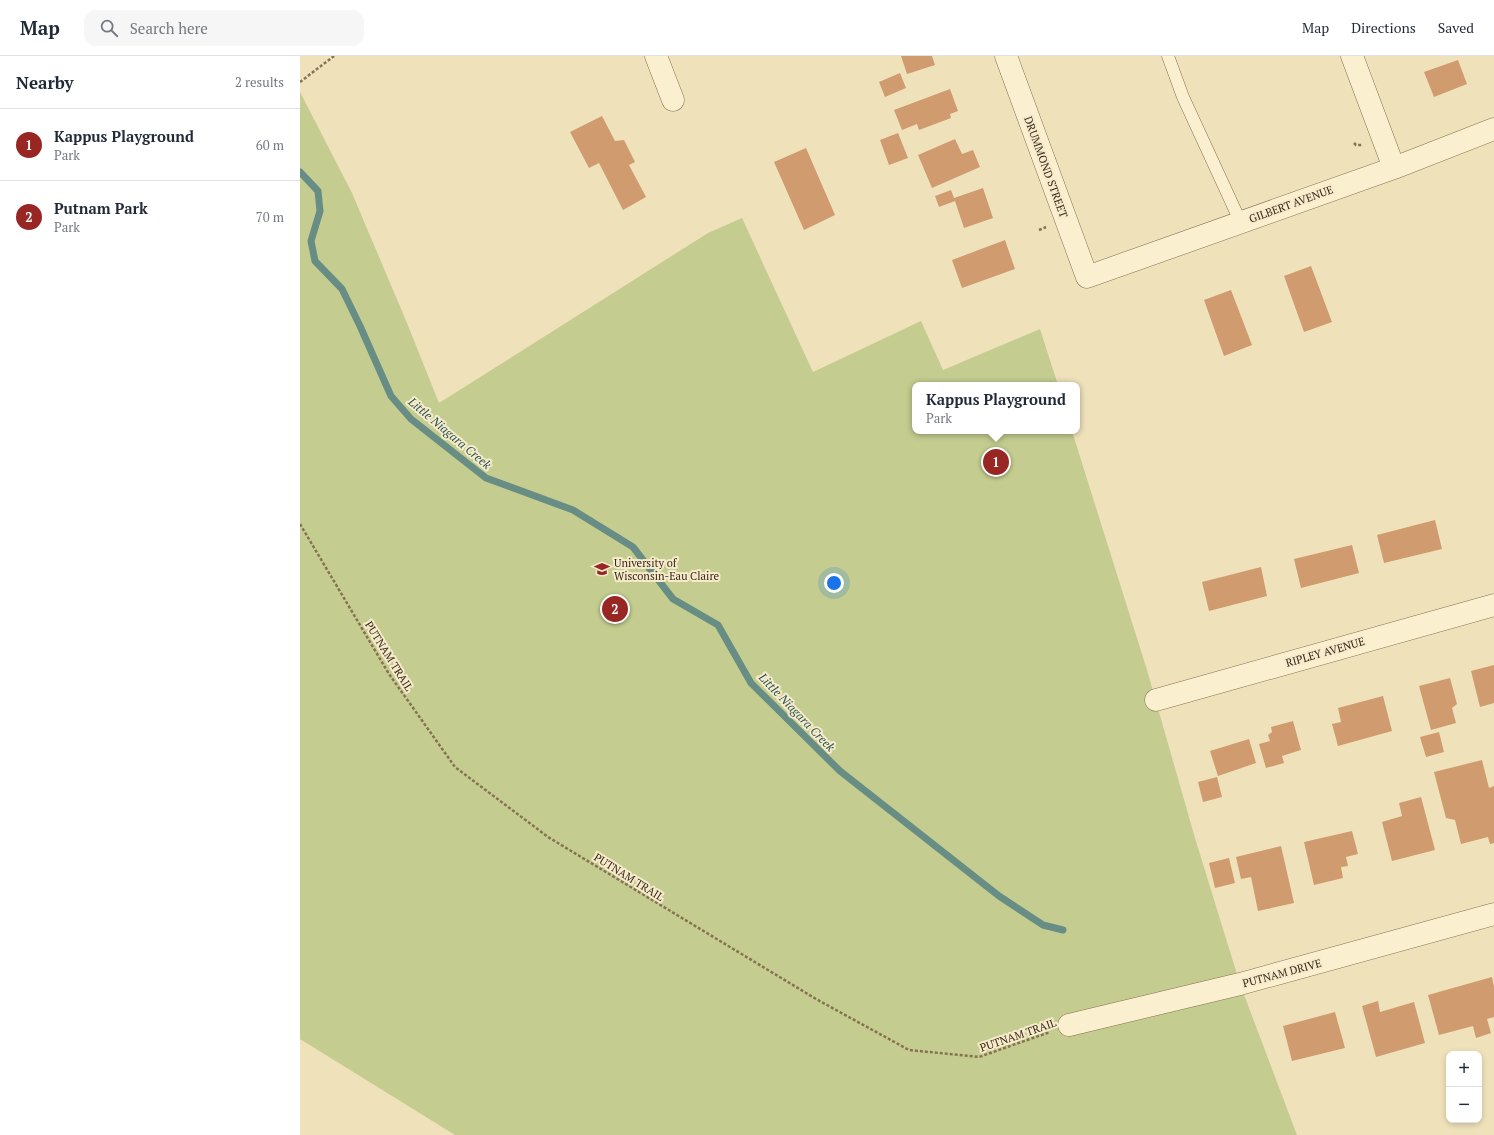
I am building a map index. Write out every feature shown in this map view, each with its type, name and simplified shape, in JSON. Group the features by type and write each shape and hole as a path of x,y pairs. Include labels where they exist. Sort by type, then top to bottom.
{"street":[{"path":"656,56 673,100"},
{"name":"DRUMMOND STREET","path":"1006,56 1087,277"},
{"path":"1352,56 1394,168"},
{"name":"GILBERT AVENUE","path":"1087,277 1394,168 1494,129"},
{"name":"RIPLEY AVENUE","path":"1156,700 1494,605"},
{"name":"PUTNAM DRIVE","path":"1069,1025 1240,984 1494,914"}],"lane":[{"path":"1168,56 1182,97 1241,222"}],"path":[{"path":"300,82 334,56"},
{"name":"PUTNAM TRAIL","path":"300,524 389,674 455,767 548,837 816,999 909,1050 979,1057 1069,1025"}],"green space":[{"name":"University of Wisconsin-Eau Claire","path":"300,92 352,193 439,403 708,233 742,218 813,372 921,321 943,370 1040,329 1057,382 912,382 912,434 1073,434 1147,670 1195,838 1240,984 1297,1135 455,1135 300,1039"}],"building":[{"path":"901,56 932,56 935,65 907,74"},
{"path":"1458,60 1467,84 1434,97 1424,72"},
{"path":"900,73 906,88 885,97 879,82"},
{"path":"950,89 958,111 950,114 951,118 919,130 917,124 902,130 894,110"},
{"path":"602,116 615,141 624,140 635,162 629,165 646,197 623,210 599,163 589,168 570,132"},
{"path":"898,133 908,158 889,165 880,140"},
{"path":"955,139 962,154 973,150 980,167 932,188 918,155"},
{"path":"806,148 835,215 804,230 774,162"},
{"path":"983,188 993,218 964,228 955,201 939,207 935,196 951,190 954,198"},
{"path":"1005,240 1015,269 962,288 952,260"},
{"path":"1311,266 1332,322 1304,332 1284,276"},
{"path":"1231,290 1252,345 1224,356 1204,300"},
{"path":"1435,520 1442,549 1384,563 1377,535"},
{"path":"1352,545 1359,573 1301,588 1294,559"},
{"path":"1261,567 1267,596 1209,611 1202,582"},
{"path":"1494,665 1494,703 1480,707 1471,671"},
{"path":"1450,678 1457,704 1452,708 1456,723 1431,730 1419,686"},
{"path":"1383,696 1392,731 1338,746 1332,724 1341,722 1338,708"},
{"path":"1293,721 1301,750 1282,756 1284,763 1266,768 1259,744 1270,741 1268,735 1272,732 1271,727"},
{"path":"1439,732 1444,752 1426,757 1420,737"},
{"path":"1249,739 1256,763 1218,776 1210,751"},
{"path":"1482,760 1489,788 1494,786 1494,843 1490,844 1488,837 1461,844 1455,820 1446,818 1434,772"},
{"path":"1217,777 1222,797 1203,802 1198,782"},
{"path":"1421,797 1435,850 1392,861 1382,822 1402,816 1399,803"},
{"path":"1352,831 1358,854 1346,857 1348,866 1341,867 1343,878 1314,885 1304,842"},
{"path":"1281,846 1294,903 1258,911 1251,877 1241,879 1236,857"},
{"path":"1229,858 1235,883 1215,888 1209,863"},
{"path":"1492,977 1494,987 1494,1017 1487,1019 1491,1033 1476,1038 1473,1026 1439,1035 1428,995"},
{"path":"1378,1001 1380,1012 1414,1002 1425,1043 1376,1057 1362,1006"},
{"path":"1335,1012 1345,1048 1292,1061 1283,1026"}],"waterway":[{"name":"Little Niagara Creek","path":"300,172 318,191 320,211 311,241 315,261 342,289 391,396 411,419 486,478 573,510 633,547 673,599 718,625 751,683 840,771 999,896 1043,925 1063,930"}],"place":[{"name":"Kappus Playground","path":"996,462"},
{"name":"University of Wisconsin-Eau Claire","path":"602,569"},
{"name":"Putnam Park","path":"615,609"}]}
